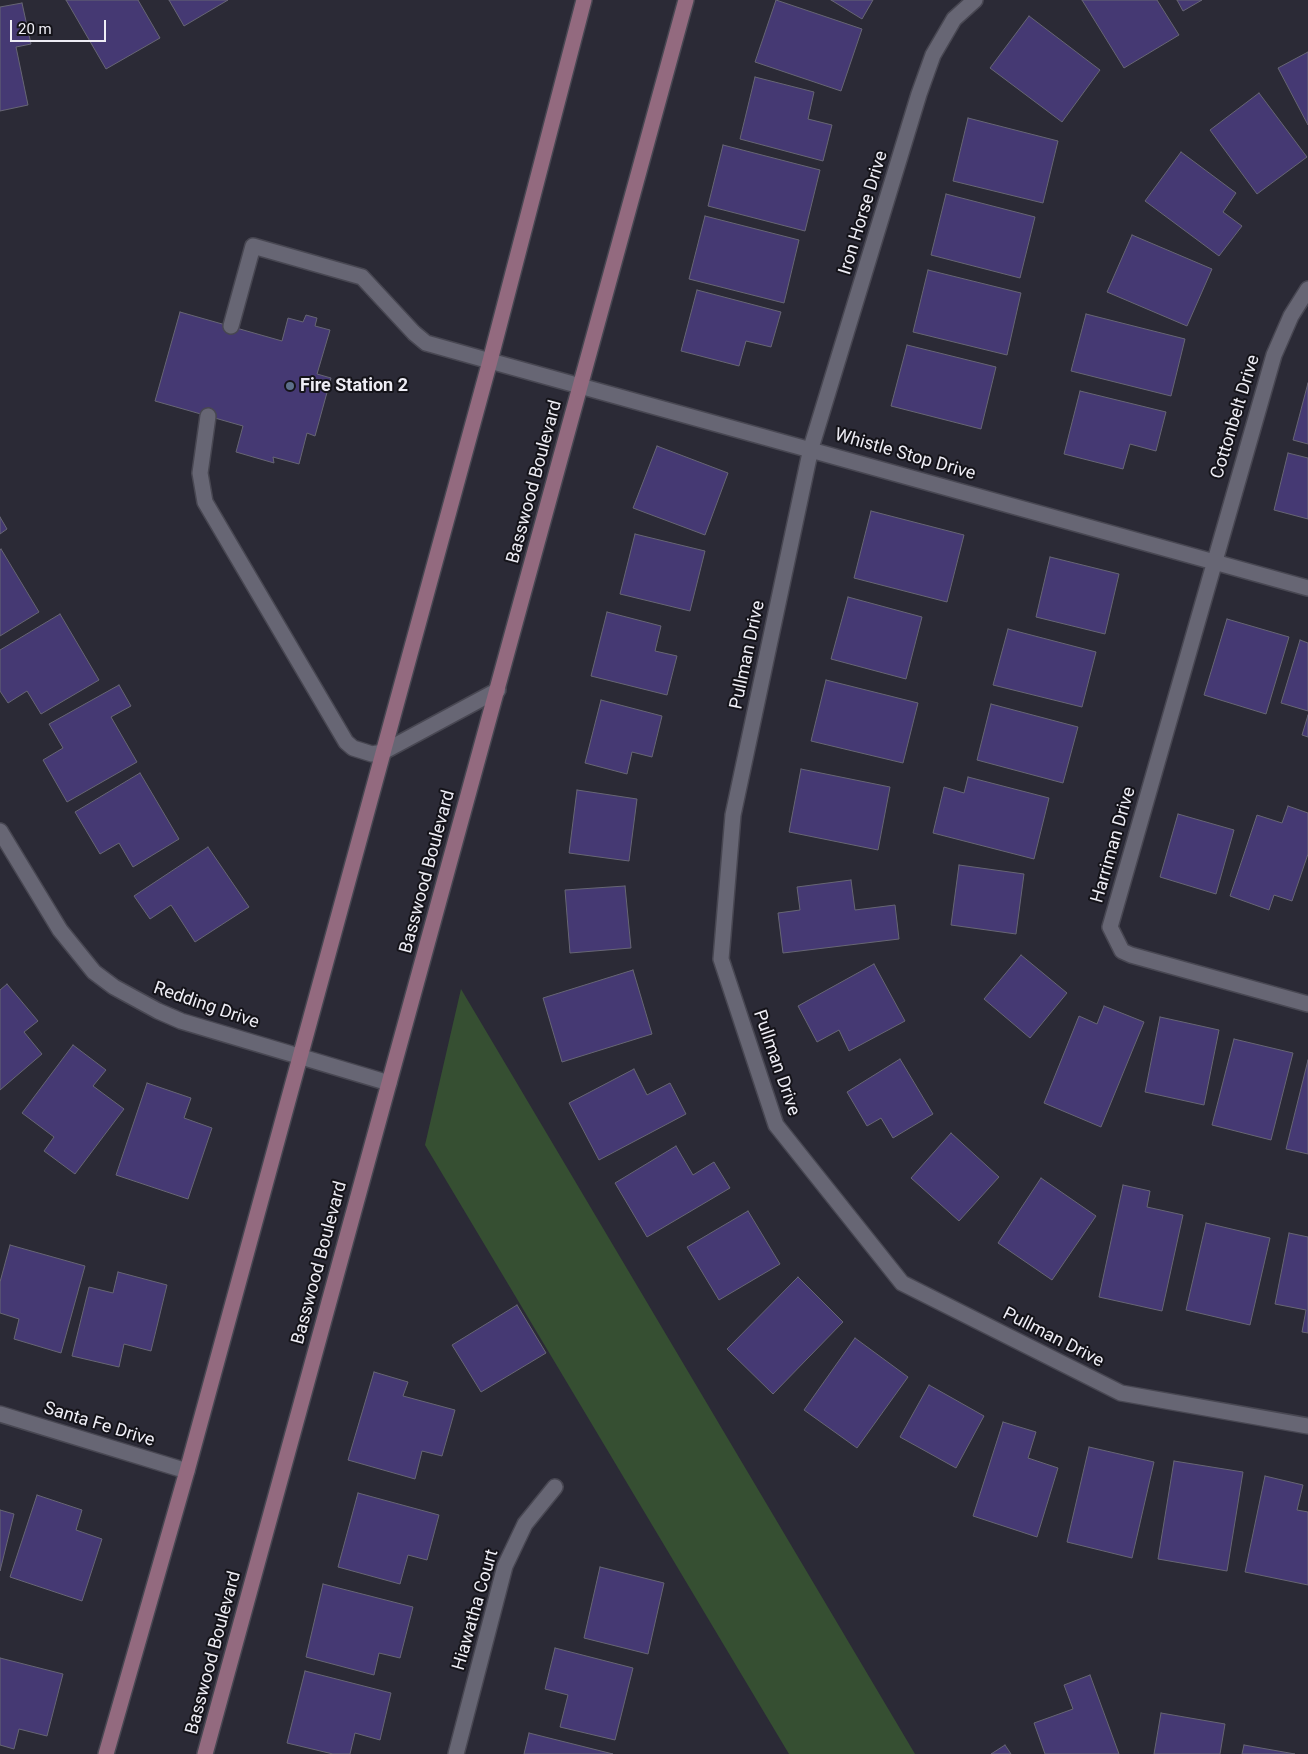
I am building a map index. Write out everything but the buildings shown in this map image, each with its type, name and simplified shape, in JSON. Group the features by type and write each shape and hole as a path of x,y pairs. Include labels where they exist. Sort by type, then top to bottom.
{"main road":[{"path":"106,1754 187,1471 490,361 584,0"},
{"name":"Basswood Boulevard","path":"206,1754 686,0"}],"street":[{"name":"Iron Horse Drive","path":"811,448 933,56 954,19 975,0"},
{"name":"Whistle Stop Drive","path":"231,326 254,246 362,277 426,343 811,448 1308,588"},
{"name":"Cottonbelt Drive","path":"1213,561 1274,356 1291,316 1308,289"},
{"path":"208,416 200,473 205,502 346,742 353,748 372,754 383,752 498,690"},
{"name":"Pullman Drive","path":"811,448 734,815 721,959 776,1126 902,1283 1121,1393 1308,1426"},
{"name":"Harriman Drive","path":"1213,561 1110,927 1122,951 1131,955 1308,1004"},
{"name":"Redding Drive","path":"0,831 60,930 94,972 114,987 158,1012 182,1021 389,1083"},
{"name":"Santa Fe Drive","path":"0,1414 187,1471"},
{"name":"Hiawatha Court","path":"456,1754 506,1566 526,1524 554,1487"}],"green space":[{"path":"461,989 915,1754 789,1754 425,1145"}],"place":[{"name":"Fire Station 2","path":"290,386"}]}
